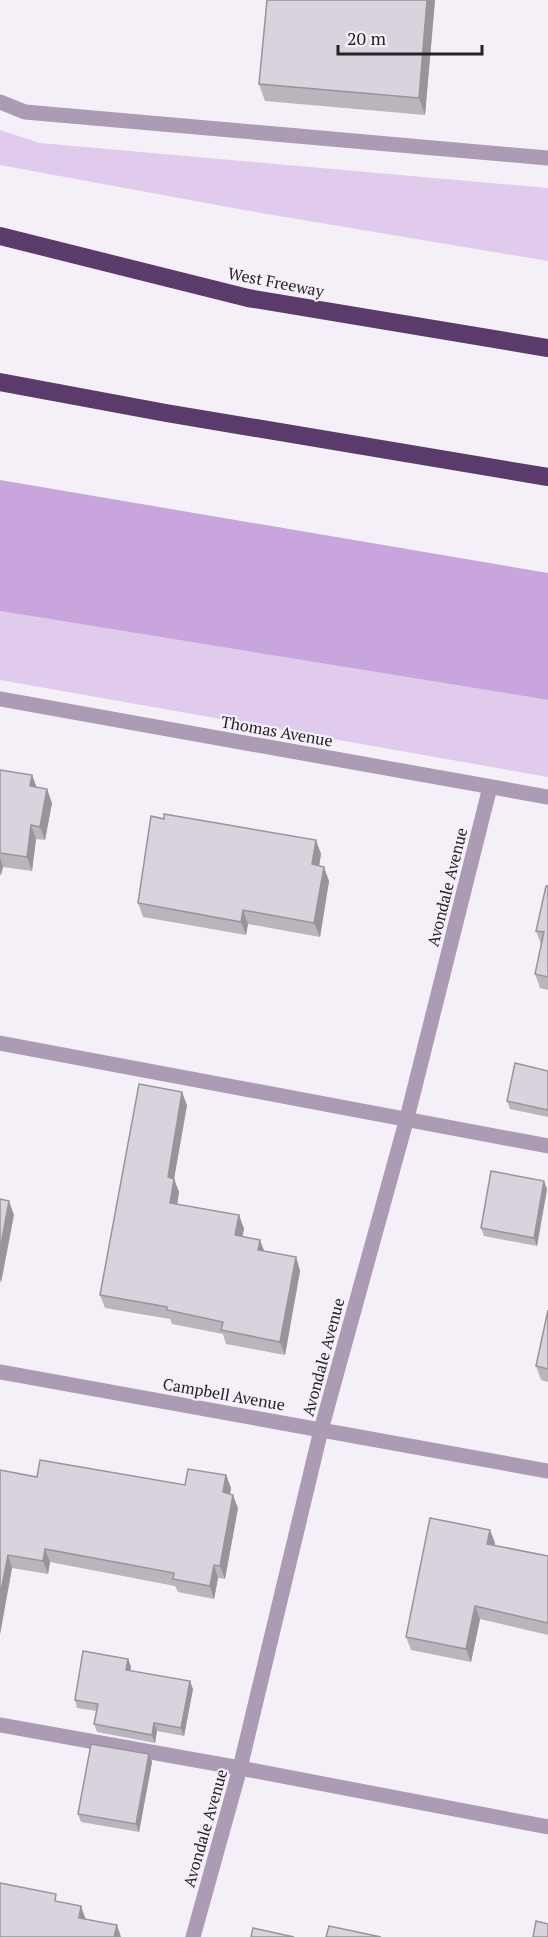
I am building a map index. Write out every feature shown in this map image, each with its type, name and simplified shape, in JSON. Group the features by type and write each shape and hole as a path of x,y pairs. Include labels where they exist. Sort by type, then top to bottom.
{"highway":[{"name":"West Freeway","path":"0,236 248,298 548,348"},
{"path":"0,382 166,413 548,477"}],"street":[{"path":"0,102 25,112 548,158"},
{"name":"Thomas Avenue","path":"0,699 548,797"},
{"name":"Avondale Avenue","path":"193,1937 240,1768 321,1430 407,1118 490,787"},
{"path":"0,1043 548,1146"},
{"name":"Campbell Avenue","path":"0,1372 548,1471"},
{"path":"0,1725 548,1827"}],"shaded area":[{"path":"0,130 40,143 548,188 548,261 244,210 0,165"},
{"path":"0,480 548,573 548,700 0,611"},
{"path":"0,611 548,700 548,777 0,680"}],"building":[{"path":"267,0 427,0 419,98 259,84"},
{"path":"0,770 32,775 30,786 47,789 40,827 31,825 27,857 0,853"},
{"path":"164,814 316,840 312,864 324,867 314,923 243,910 241,922 138,903 151,816 164,819"},
{"path":"546,886 548,886 548,977 535,974 544,932 536,931"},
{"path":"515,1063 548,1071 548,1110 507,1101"},
{"path":"139,1084 182,1092 168,1177 174,1179 170,1203 239,1215 235,1235 260,1240 258,1250 296,1257 280,1342 221,1330 223,1322 167,1310 167,1307 100,1295"},
{"path":"491,1171 544,1181 534,1238 481,1228"},
{"path":"0,1199 9,1201 0,1250"},
{"path":"548,1310 548,1369 536,1366"},
{"path":"40,1460 185,1485 188,1469 226,1475 223,1492 233,1495 220,1566 214,1565 210,1586 173,1579 174,1573 45,1549 43,1561 8,1555 0,1596 0,1470 37,1477"},
{"path":"430,1518 490,1530 487,1544 548,1556 548,1623 475,1606 466,1649 406,1637"},
{"path":"83,1651 128,1659 126,1670 190,1681 181,1728 154,1723 152,1735 94,1724 98,1704 75,1700"},
{"path":"91,1744 149,1754 136,1824 78,1814"},
{"path":"0,1883 56,1894 55,1901 81,1906 79,1918 117,1925 114,1937 0,1937"},
{"path":"536,1921 548,1924 548,1937 533,1937"},
{"path":"329,1926 381,1937 326,1937"},
{"path":"253,1928 294,1937 251,1937"}]}
